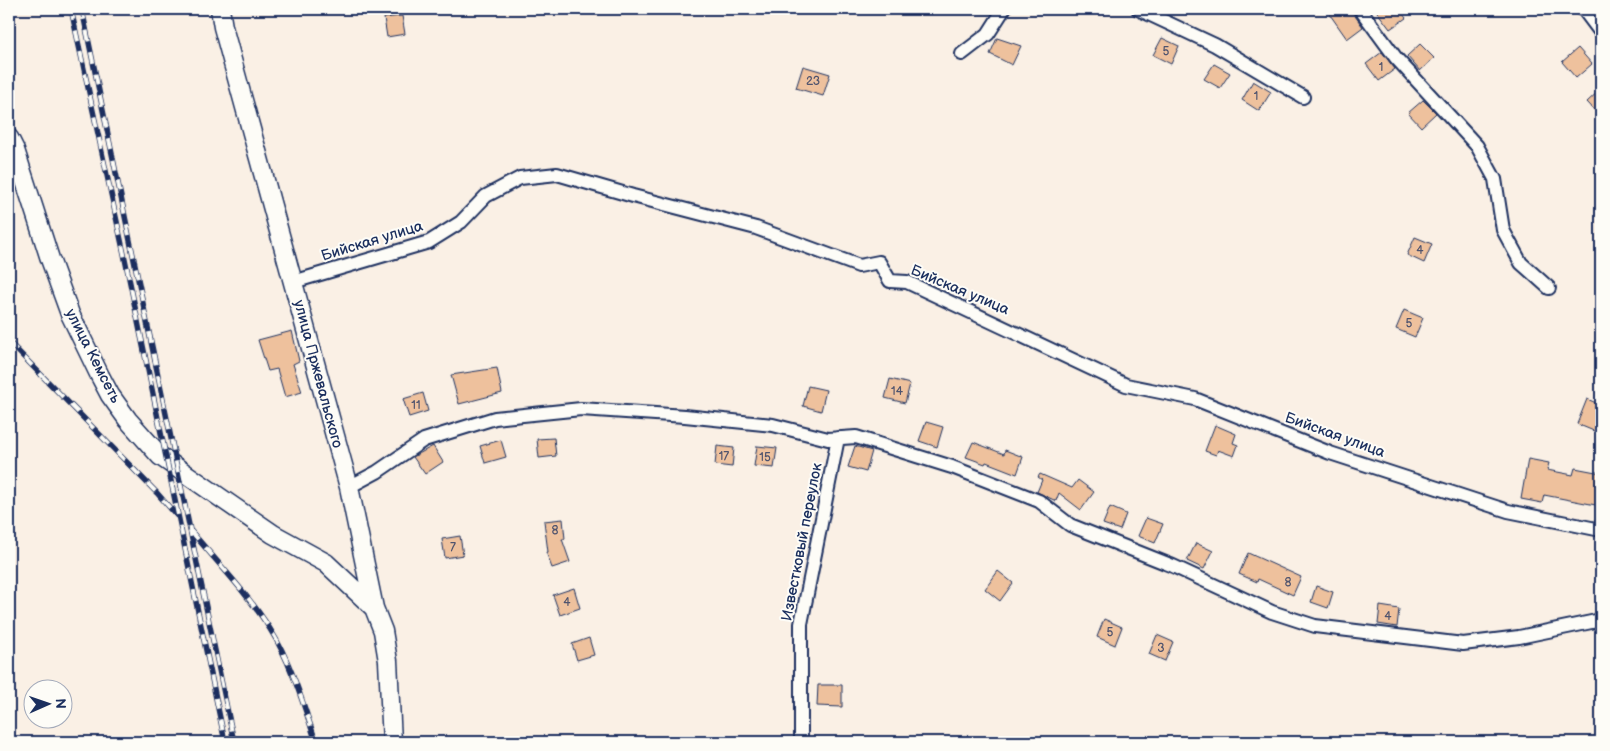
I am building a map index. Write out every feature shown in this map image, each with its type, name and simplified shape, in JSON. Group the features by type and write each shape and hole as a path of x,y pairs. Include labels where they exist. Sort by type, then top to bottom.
{"main road":[{"name":"улица Пржевальского","path":"220,9 223,27 349,487 374,608 383,631 388,661 392,742"},
{"name":"улица Кемсеть","path":"9,138 15,150 70,314 100,376 123,414 160,456 273,534 326,563 374,608"}],"street":[{"path":"962,54 988,34 1004,9"},
{"path":"1138,9 1215,45 1303,98"},
{"path":"1360,9 1396,58 1477,146 1495,179 1504,230 1521,263 1549,288"},
{"path":"1584,9 1601,33"},
{"name":"Бийская улица","path":"293,282 429,242 461,222 486,196 520,178 557,174 756,228 858,266 879,262 890,281 907,282 1126,385 1195,399 1330,453 1508,511 1601,530"},
{"path":"349,487 377,472 424,440 495,418 581,408 772,425 828,439 856,437 952,467 1039,501 1070,525 1174,566 1272,612 1315,626 1463,644 1519,637 1601,620"},
{"name":"Известковый переулок","path":"801,742 801,624 838,438"}],"building":[{"path":"1326,9 1350,9 1363,27 1347,39"},
{"path":"1375,9 1399,9 1406,18 1390,29"},
{"path":"402,16 405,34 387,37 384,18"},
{"path":"997,38 1021,46 1012,65 990,54"},
{"path":"1162,38 1179,46 1171,64 1153,55"},
{"path":"1420,44 1434,58 1420,71 1407,56"},
{"path":"1578,48 1592,64 1576,78 1562,62"},
{"path":"1382,52 1395,69 1379,81 1366,64"},
{"path":"1214,64 1230,73 1220,88 1204,79"},
{"path":"803,66 830,74 823,96 796,88"},
{"path":"1253,81 1271,92 1259,111 1242,100"},
{"path":"1601,89 1601,117 1587,102"},
{"path":"1423,100 1436,113 1421,127 1408,113"},
{"path":"1415,237 1432,244 1424,263 1407,255"},
{"path":"1404,310 1423,318 1415,337 1396,329"},
{"path":"292,331 299,361 293,364 302,392 285,397 277,369 268,371 258,340"},
{"path":"497,368 502,393 459,404 451,375"},
{"path":"890,379 910,384 905,403 885,398"},
{"path":"808,386 826,390 821,411 803,406"},
{"path":"423,393 428,411 409,417 403,399"},
{"path":"1587,399 1601,405 1601,434 1577,424"},
{"path":"926,422 943,427 937,447 919,441"},
{"path":"1215,425 1236,434 1233,443 1238,445 1234,456 1218,450 1216,455 1205,451"},
{"path":"554,438 556,456 539,458 537,439"},
{"path":"501,440 506,457 485,463 480,446"},
{"path":"973,442 1004,454 1005,450 1023,457 1017,474 986,462 985,464 966,457"},
{"path":"433,446 443,462 425,474 413,457"},
{"path":"717,446 734,448 732,467 715,465"},
{"path":"757,446 777,448 774,468 754,466"},
{"path":"855,446 872,451 866,472 848,467"},
{"path":"1528,459 1549,463 1547,470 1573,475 1575,468 1601,473 1601,506 1544,495 1542,503 1521,499"},
{"path":"1040,474 1072,488 1078,480 1094,492 1081,510 1059,493 1056,501 1037,492 1042,480 1038,477"},
{"path":"1110,507 1126,514 1120,530 1103,524"},
{"path":"1146,518 1163,524 1155,543 1138,536"},
{"path":"563,519 565,539 562,539 570,562 552,568 546,552 548,552 544,521"},
{"path":"460,536 463,555 445,558 442,539"},
{"path":"1196,543 1213,551 1204,569 1187,561"},
{"path":"1248,553 1301,577 1293,595 1258,579 1257,582 1239,574"},
{"path":"998,571 1013,583 1000,601 985,589"},
{"path":"1316,586 1333,592 1328,608 1311,602"},
{"path":"574,588 580,608 560,615 553,595"},
{"path":"1380,606 1399,609 1397,627 1378,624"},
{"path":"1104,619 1122,627 1115,645 1097,637"},
{"path":"1157,635 1173,642 1165,661 1149,654"},
{"path":"589,638 594,655 577,660 572,644"},
{"path":"818,685 842,685 842,707 817,706"}],"railway":[{"path":"71,9 225,742"},
{"path":"82,9 234,742"},
{"path":"9,342 157,493 177,516"},
{"path":"191,531 242,591 278,642 291,670 316,742"}]}
